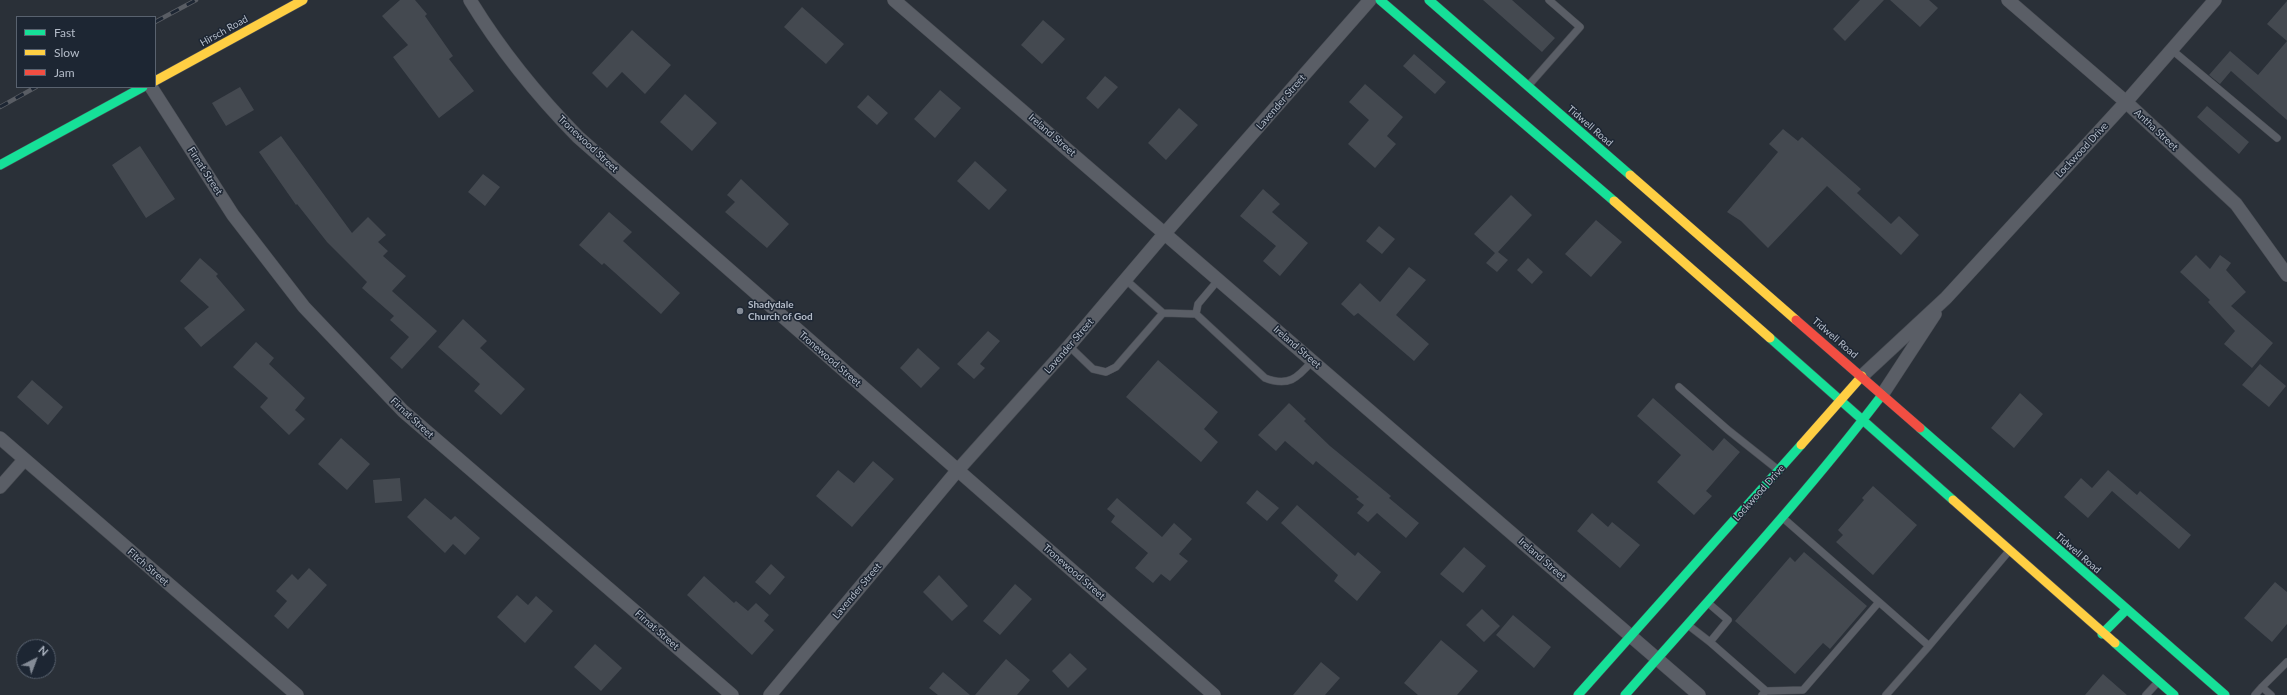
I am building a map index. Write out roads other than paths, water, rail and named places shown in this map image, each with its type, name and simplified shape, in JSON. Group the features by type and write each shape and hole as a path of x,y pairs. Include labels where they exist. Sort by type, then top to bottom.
{"main road":[{"name":"Hirsch Road","path":"156,80 303,0"},
{"path":"1380,0 1618,200 1840,401 2102,634 2174,695"},
{"name":"Tidwell Road","path":"1429,0 1439,3 1633,182 1862,376 2126,610 2225,695"},
{"path":"0,165 141,88"},
{"name":"Lockwood Drive","path":"1578,695 1862,376"},
{"name":"Lockwood Drive","path":"1625,695 1782,517 1863,421 1882,395"},
{"path":"2102,634 2126,610"}],"street":[{"name":"Tronewood Street","path":"470,0 513,64 541,99 578,138 1214,695"},
{"name":"Ireland Street","path":"894,0 1313,360 1699,695"},
{"name":"Lavender Street","path":"770,695 957,471 1069,346 1165,233 1370,0"},
{"name":"Antha Street","path":"2008,0 2126,102 2236,204 2287,275"},
{"name":"Lockwood Drive","path":"1862,376 1946,298 2126,102 2215,0"},
{"name":"Firnat Street","path":"152,88 233,216 304,307 398,406 732,695"},
{"name":"Lockwood Drive","path":"1882,395 1946,298"},
{"name":"Fitch Street","path":"0,438 297,695"},
{"path":"0,487 24,460"}],"lane":[{"path":"1528,86 1580,27 1549,0"},
{"path":"2172,50 2277,138"},
{"path":"1196,314 1198,304 1219,279"},
{"path":"1126,280 1163,313 1196,314 1265,378 1279,383 1294,379 1313,360"},
{"path":"1069,346 1093,369 1106,372 1116,367 1163,313"},
{"path":"1679,386 1728,430 1779,470"},
{"path":"1782,517 1928,646"},
{"path":"1886,695 2009,551"},
{"path":"1707,602 1728,620 1710,642"},
{"path":"1688,624 1710,642 1764,693 1803,690 1879,602"},
{"path":"2255,695 2287,662"},
{"path":"2146,695 2158,682"},
{"path":"2262,687 2271,695"}],"railway":[{"path":"156,21 196,0"},
{"path":"0,107 34,88"}],"place":[{"name":"Shadydale Church of God","path":"740,311"}]}
